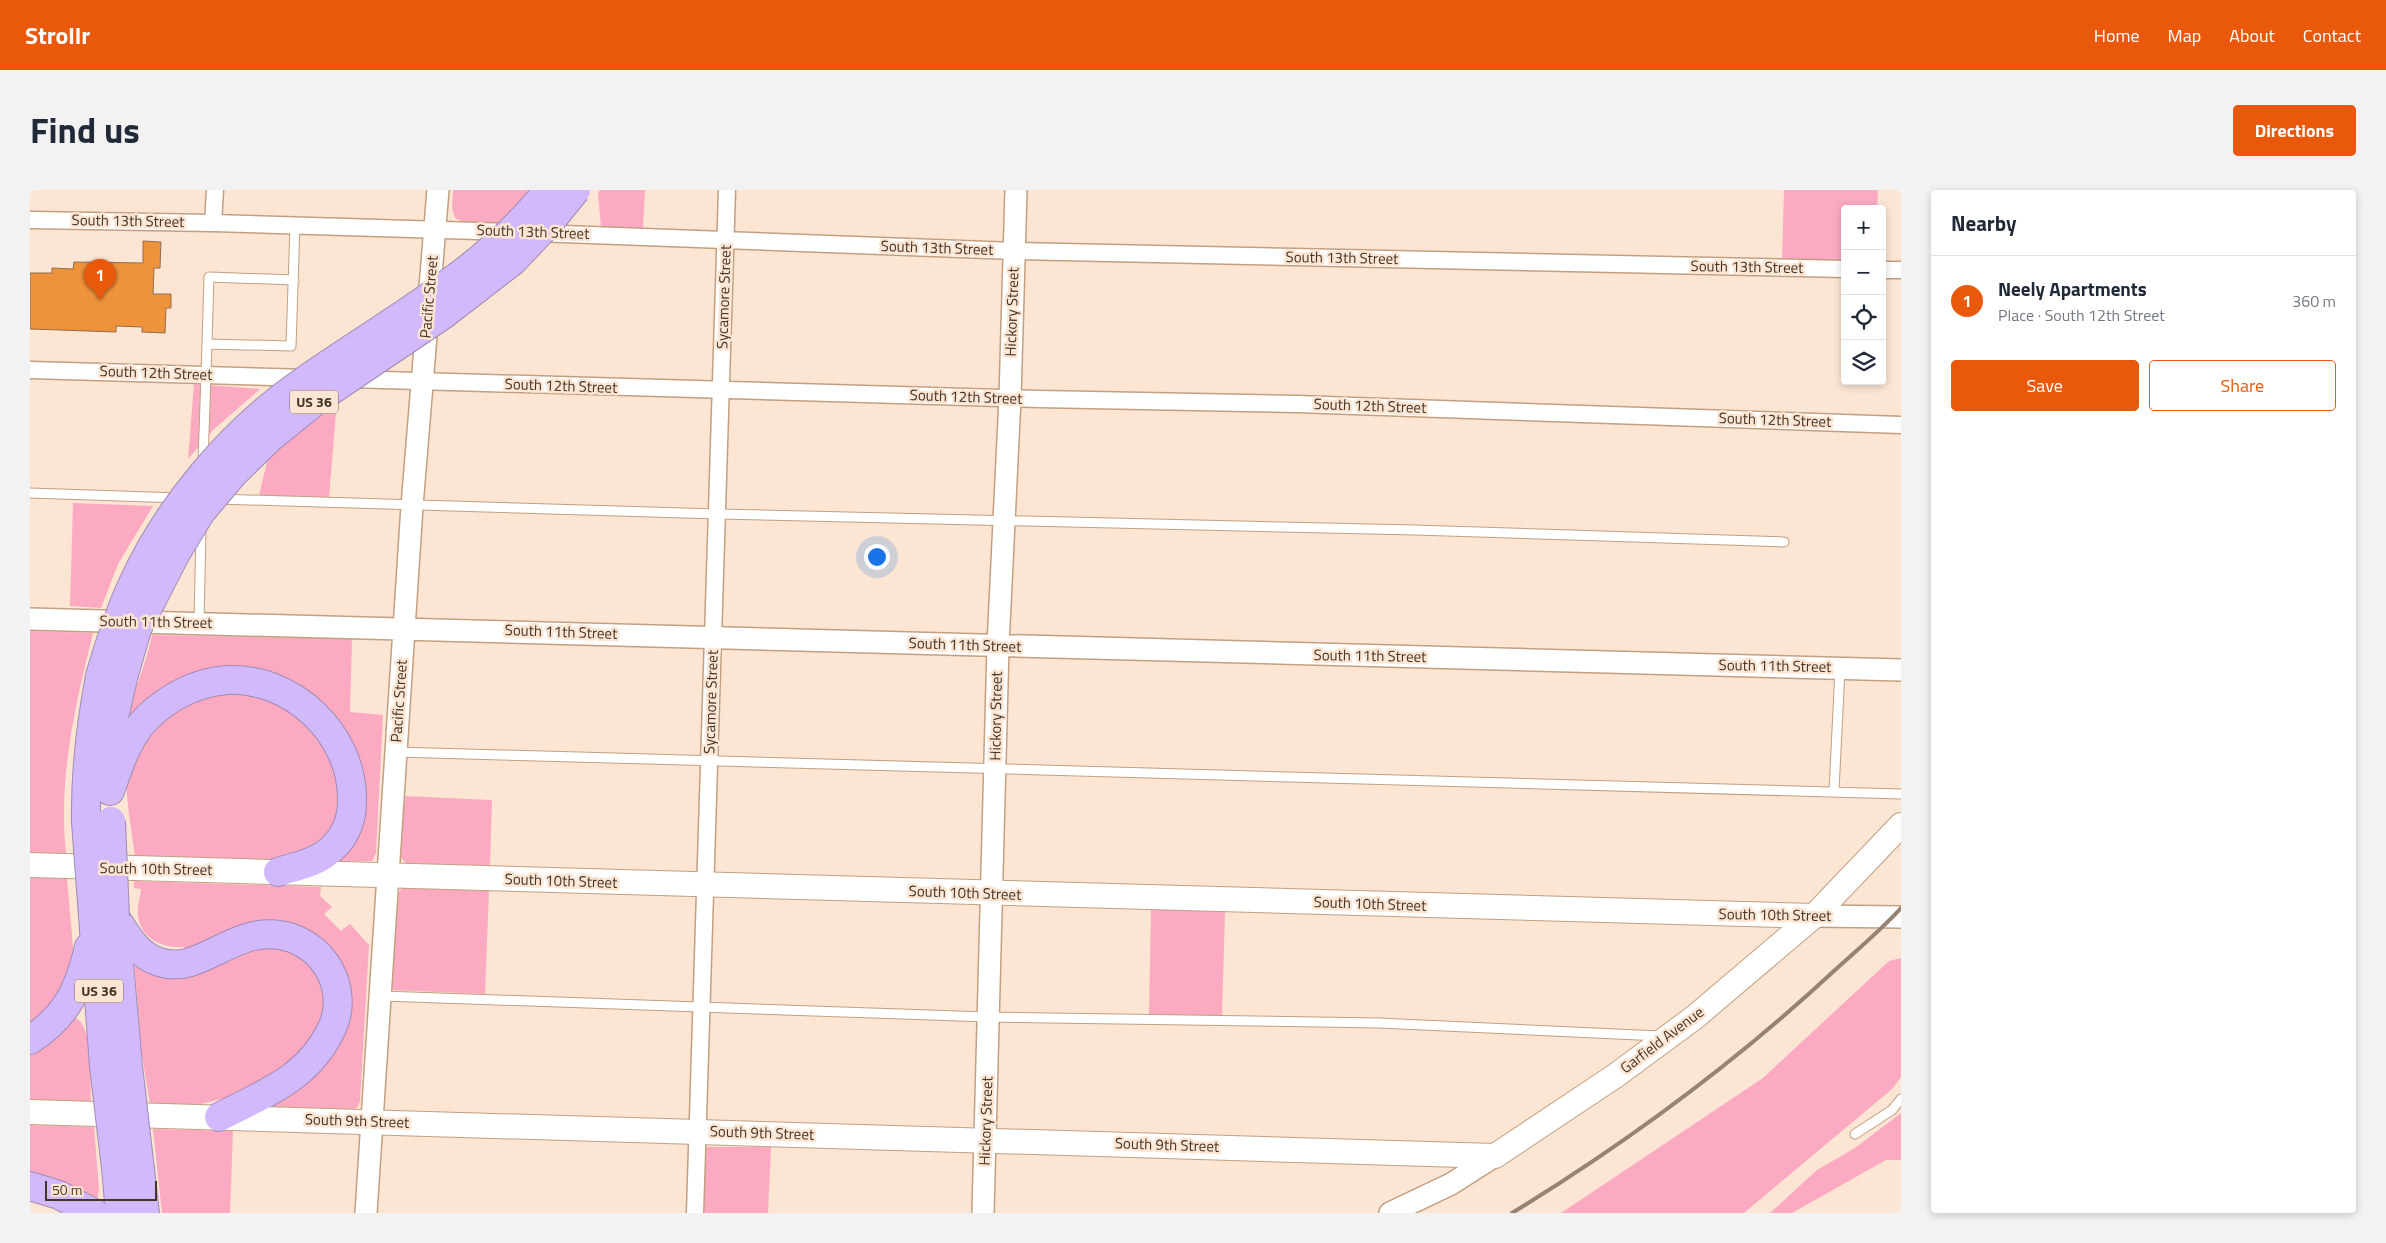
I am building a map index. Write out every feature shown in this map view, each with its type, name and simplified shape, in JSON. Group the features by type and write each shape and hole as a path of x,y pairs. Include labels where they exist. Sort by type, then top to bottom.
{"highway":[{"name":"US 36","path":"98,821 110,792 114,717 112,675 114,630 134,581 152,548 179,507 217,456 259,416 303,381 458,277 532,210 548,190"},
{"name":"US 36","path":"145,1213 128,1169 116,1066 101,919 98,821 87,762 92,719 112,675 176,553 201,512 234,473 271,437 317,400 450,310 513,261 550,222 576,190"},
{"path":"110,792 122,756 133,736 146,719 177,695 194,687 228,680 264,684 281,691 298,700 311,711 335,739 350,774 352,808 350,822 343,837 333,847 309,863 278,872"},
{"path":"30,1040 44,1031 60,1015 72,997 82,978 101,919 137,949 159,962 184,964 248,936 275,934 301,941 322,958 330,971 338,994 338,1009 326,1042 313,1060 292,1078 219,1117"},
{"name":"US 36","path":"120,1213 128,1169"},
{"path":"30,1186 60,1195 94,1213"}],"main road":[{"name":"Garfield Avenue","path":"1494,1156 1540,1128 1695,1017 1814,916 1901,825"},
{"name":"South 10th Street","path":"30,865 1814,916"},
{"name":"South 9th Street","path":"30,1112 1494,1156"}],"street":[{"path":"213,222 215,190"},
{"name":"Pacific Street","path":"366,1213 382,996 412,506 438,190"},
{"name":"Sycamore Street","path":"695,1213 707,885 709,760 727,190"},
{"name":"Hickory Street","path":"983,1213 998,646 1010,398 1016,190"},
{"name":"South 13th Street","path":"30,220 213,222 1014,251 1841,269"},
{"path":"1886,270 1901,270"},
{"name":"South 12th Street","path":"30,370 1010,398 1297,404 1901,425"},
{"name":"South 11th Street","path":"30,619 714,636 998,646 1901,670"},
{"name":"South 10th Street","path":"1814,916 1901,917"},
{"name":"Garfield Avenue","path":"1390,1213 1450,1184 1494,1156"}],"lane":[{"path":"207,344 291,346 295,225"},
{"path":"202,489 209,277 294,280"},
{"path":"30,493 192,498"},
{"path":"199,623 202,499 718,514 1415,530 1784,542"},
{"path":"1834,791 1840,668"},
{"path":"396,752 1901,794"},
{"path":"382,996 988,1017 1379,1023 1668,1036"},
{"path":"1855,1134 1892,1110 1901,1099"}],"shaded area":[{"path":"453,190 535,190 503,223 461,221 455,218 452,208"},
{"path":"600,190 645,190 643,228 601,227 598,193"},
{"path":"1784,190 1878,190 1877,205 1841,205 1841,261 1782,262"},
{"path":"194,384 260,389 213,430 188,459"},
{"path":"337,400 329,498 259,495 268,458 308,421"},
{"path":"73,503 153,506 118,564 101,608 70,606"},
{"path":"30,631 93,633 74,715 66,770 64,825 66,853 30,853"},
{"path":"152,635 352,639 350,712 383,715 376,853 372,861 326,862 353,758 266,676 128,725 127,720"},
{"path":"246,688 304,717 332,754 342,806 328,841 282,860 135,857 128,809 126,772 136,751 171,705"},
{"path":"403,796 492,800 490,866 406,863 401,858"},
{"path":"30,877 67,879 74,958 58,1001 30,1027"},
{"path":"134,881 321,887 320,896 332,907 324,914 341,931 350,924 369,945 360,1101 357,1108 349,1110 264,1107 343,1008 301,932 185,953 184,947 161,944 149,937 144,931 138,916 141,889 134,888"},
{"path":"402,888 489,891 485,994 391,990 398,894"},
{"path":"1151,908 1225,911 1222,1016 1149,1015"},
{"path":"279,941 322,974 328,1007 315,1042 254,1091 197,1105 150,1104 141,1049 134,958"},
{"path":"1901,958 1901,1077 1892,1089 1744,1213 1561,1213 1763,1078 1889,961"},
{"path":"76,1018 82,1023 86,1032 91,1070 91,1103 30,1100 30,1046 65,1019"},
{"path":"1901,1113 1901,1160 1886,1160 1792,1213 1770,1213 1817,1170 1855,1148"},
{"path":"30,1125 94,1127 99,1189 96,1206 30,1178"},
{"path":"153,1129 233,1131 230,1213 162,1213"},
{"path":"707,1147 771,1147 768,1213 702,1213 704,1153"}],"building":[{"path":"143,241 161,242 160,268 154,268 153,294 171,294 171,308 166,308 165,333 142,332 142,327 116,326 116,332 30,329 30,273 52,273 52,268 73,269 74,262 143,263"}],"railway":[{"path":"1512,1213 1639,1129 1720,1069 1797,1004 1901,908"}],"place":[{"name":"Neely Apartments","path":"100,300"}]}
